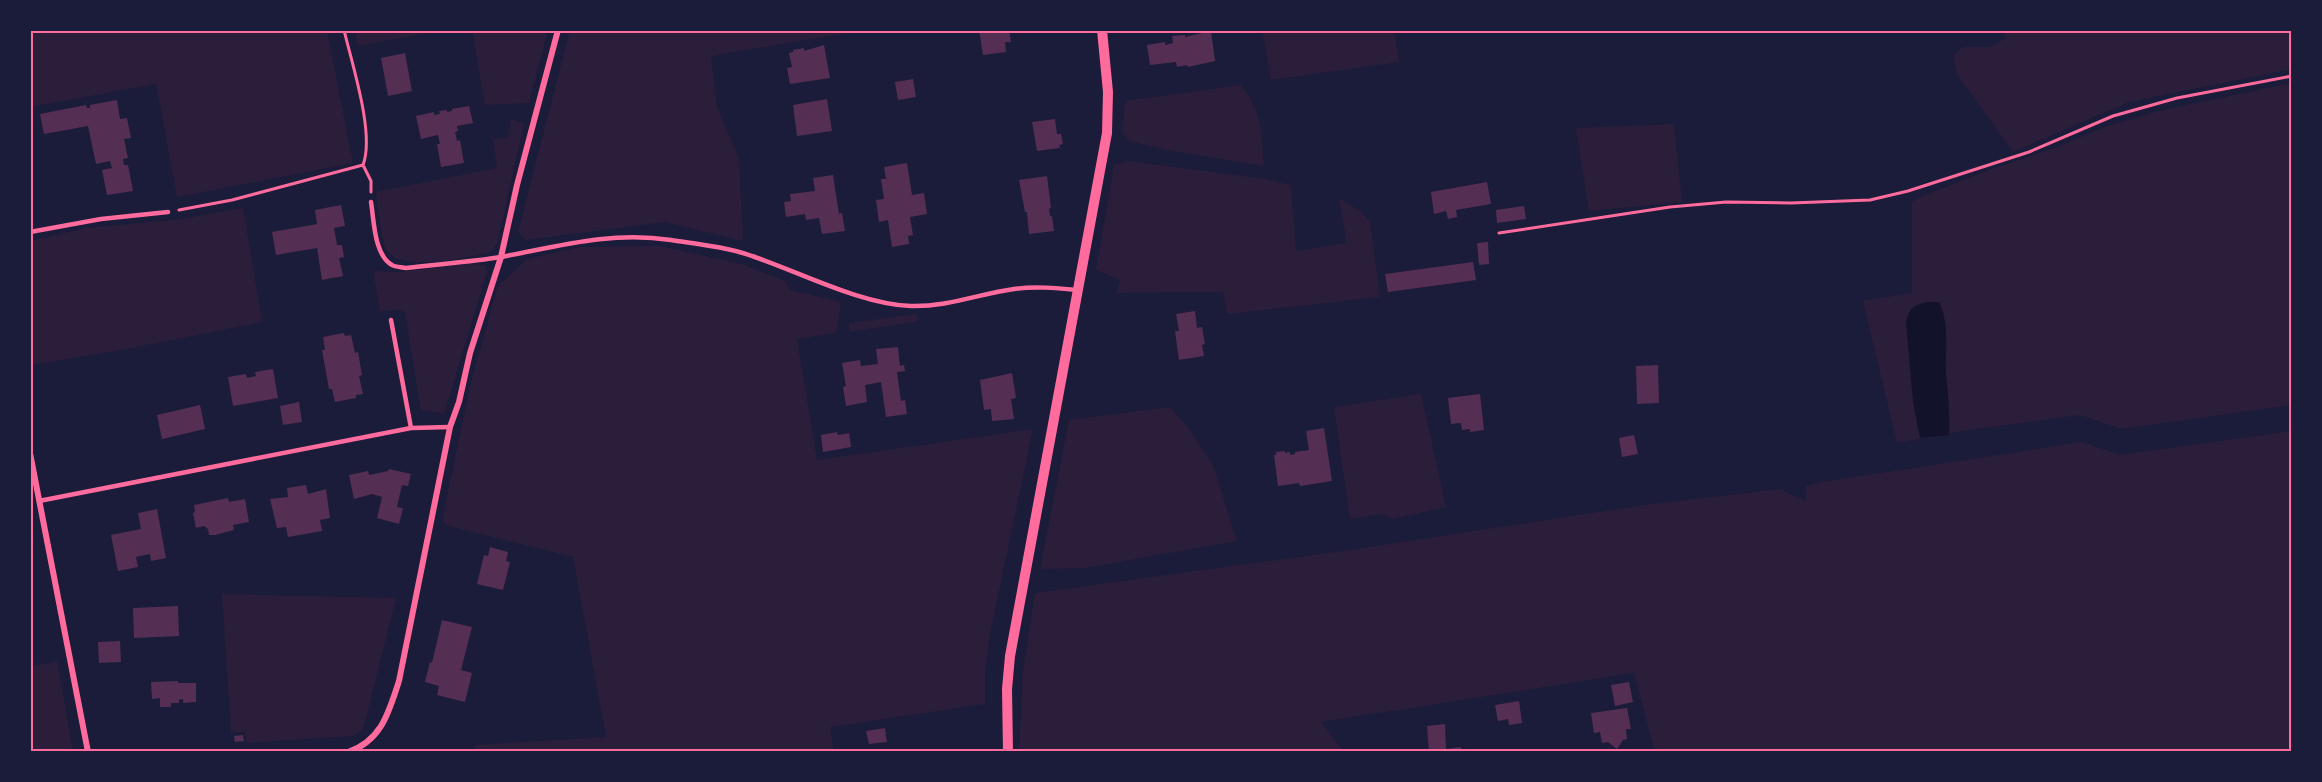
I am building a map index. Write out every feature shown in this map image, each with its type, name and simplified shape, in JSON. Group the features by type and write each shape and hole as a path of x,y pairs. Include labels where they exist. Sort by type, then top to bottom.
{"street":[{"path":"348,752 375,737 386,721 395,691 450,427 459,402 470,353 501,257 517,185 558,30"},
{"path":"1008,752 1007,689 1010,656 1107,133 1108,92 1102,30"},
{"path":"30,453 88,752"}],"lane":[{"path":"370,202 379,245 384,256 392,265 406,268 501,257 557,245 632,237 670,240 749,255 884,303 911,306 941,304 1014,289 1038,287 1077,290"},
{"path":"30,232 101,219 168,212"},
{"path":"391,320 411,428"},
{"path":"39,501 411,428 450,427"}],"path":[{"path":"344,30 366,127 367,153 363,165 371,181 370,202"},
{"path":"1499,233 1670,207 1726,202 1791,203 1869,200 1908,191 2029,152 2123,113 2177,98 2292,76"},
{"path":"168,212 232,200 363,165"}],"shaded area":[{"path":"30,30 327,30 353,163 177,197 156,84 30,107"},
{"path":"355,30 444,30 358,46"},
{"path":"472,30 548,30 529,103 485,105"},
{"path":"570,30 865,30 711,56 717,107 739,158 743,241 665,222 526,240 518,232"},
{"path":"1262,30 1394,30 1399,62 1271,80"},
{"path":"2001,30 2292,30 2292,69 2129,102 2013,152 1957,74 1953,55 1963,47 1991,47 2006,38"},
{"path":"2292,83 2292,405 2121,429 2080,415 1962,431 1897,443 1863,301 1912,293 1912,202 1989,170 2055,148 2107,126 2159,111"},
{"path":"1241,85 1260,123 1264,166 1167,150 1129,141 1122,133 1125,101"},
{"path":"511,119 524,123 497,244 489,253 435,262 420,262 395,258 387,251 376,192 497,168 493,139 508,137"},
{"path":"1674,124 1682,202 1589,211 1576,128"},
{"path":"1129,161 1265,179 1291,185 1296,251 1347,243 1339,198 1360,211 1370,221 1380,297 1227,314 1223,292 1117,293 1120,280 1096,270 1114,165"},
{"path":"243,208 262,322 116,351 30,365 30,241 86,228 182,219"},
{"path":"659,246 742,264 785,281 790,290 841,302 836,333 797,339 817,460 1033,429 990,634 985,672 985,704 830,727 834,752 474,752 475,745 606,737 573,557 448,526 442,521 471,382 498,286 527,259 580,247"},
{"path":"468,264 485,265 487,272 444,414 421,410 405,313 400,310 380,311 373,271 399,272"},
{"path":"1927,302 1939,302 1945,319 1949,435 1920,438 1913,402 1906,322 1913,308"},
{"path":"917,314 918,321 849,332 849,323"},
{"path":"1421,394 1446,507 1392,519 1383,514 1350,519 1334,407"},
{"path":"1170,407 1189,429 1213,465 1237,541 1084,568 1040,569 1069,420"},
{"path":"2292,431 2292,752 1655,752 1634,673 1321,722 1344,752 1019,752 1023,671 1035,593 1357,549 1644,505 1780,489 1806,501 1806,486 1822,482 2082,442 2120,455"},
{"path":"222,594 396,598 363,730 353,736 246,743 245,732 231,733"},
{"path":"57,661 72,752 30,752 30,667"}],"building":[{"path":"979,30 1009,30 1011,42 1005,42 1006,52 983,55"},
{"path":"1211,31 1215,61 1188,67 1187,65 1177,67 1176,62 1150,65 1147,45 1165,42 1165,45 1173,43 1172,36 1185,35 1185,37"},
{"path":"824,45 830,78 790,84 787,68 792,67 789,53 793,50 804,48 804,51"},
{"path":"405,53 412,91 388,96 381,58"},
{"path":"913,79 916,97 898,100 895,82"},
{"path":"827,99 832,131 797,136 793,105"},
{"path":"117,100 120,119 127,118 131,138 124,139 128,158 123,159 124,165 128,165 133,191 107,195 102,170 112,168 110,161 96,164 88,126 44,134 40,114 86,105 90,108 90,105"},
{"path":"469,106 473,123 457,126 458,131 455,132 457,141 460,140 464,163 441,167 437,144 440,144 438,135 421,139 416,116 434,112 434,115 440,114 439,111 447,110 447,112"},
{"path":"1055,119 1057,134 1061,134 1063,144 1059,145 1060,148 1037,151 1032,122"},
{"path":"907,163 912,195 924,193 927,214 910,217 913,235 908,236 909,244 892,247 888,220 879,222 876,200 884,199 881,179 886,179 884,167"},
{"path":"833,175 839,214 842,213 845,231 822,234 819,218 806,220 805,214 786,217 784,202 791,201 790,194 815,191 813,178"},
{"path":"1047,176 1051,208 1049,209 1054,231 1029,234 1027,212 1025,212 1019,180"},
{"path":"1487,182 1491,204 1456,210 1457,217 1448,219 1446,211 1434,214 1431,192"},
{"path":"341,205 345,226 334,228 337,245 342,245 344,257 339,258 343,276 322,280 317,248 276,255 272,232 317,224 315,210"},
{"path":"1524,206 1526,219 1497,223 1496,210"},
{"path":"1488,242 1489,264 1479,265 1477,243"},
{"path":"1473,262 1476,280 1388,292 1385,274"},
{"path":"1195,311 1197,328 1202,327 1205,344 1202,345 1204,356 1179,360 1175,331 1179,331 1176,314"},
{"path":"344,333 345,336 351,335 355,353 358,352 362,375 359,376 363,394 356,395 356,398 335,402 332,389 329,389 322,350 325,350 323,337"},
{"path":"898,347 900,366 904,365 905,371 897,372 901,401 905,400 907,414 886,417 881,382 865,385 867,402 846,406 843,387 846,386 842,363 860,360 861,366 878,364 876,349"},
{"path":"1658,365 1659,403 1637,404 1636,366"},
{"path":"273,369 278,398 233,406 228,377 246,374 247,378 256,376 255,372"},
{"path":"1012,373 1016,398 1011,399 1014,419 992,421 991,409 984,410 980,380"},
{"path":"1480,394 1484,430 1470,432 1470,429 1462,430 1461,423 1451,424 1448,398"},
{"path":"299,402 302,422 283,425 280,406"},
{"path":"200,405 205,429 162,439 157,415"},
{"path":"1324,428 1332,481 1300,486 1299,483 1278,486 1274,455 1276,452 1290,452 1290,455 1309,450 1306,431"},
{"path":"837,432 838,435 849,433 851,447 823,452 821,435"},
{"path":"1634,435 1638,454 1622,457 1619,438"},
{"path":"389,469 411,474 408,486 402,485 397,507 403,508 399,524 377,518 382,497 372,494 354,499 349,475 368,471 369,475"},
{"path":"306,485 308,494 326,489 330,518 320,520 322,531 288,537 286,527 277,528 270,499 288,497 287,488"},
{"path":"228,498 229,502 245,499 249,522 233,525 234,530 215,535 209,535 208,529 204,526 196,528 194,505"},
{"path":"157,509 166,558 151,561 150,554 136,557 138,567 118,571 111,535 141,529 138,513"},
{"path":"490,547 508,552 506,561 510,562 503,590 477,584 484,555 488,556"},
{"path":"178,606 179,636 134,638 133,608"},
{"path":"442,620 472,627 461,670 472,673 465,702 437,695 439,686 425,682"},
{"path":"120,641 121,662 99,663 98,642"},
{"path":"178,681 178,683 196,683 196,702 183,703 183,699 179,700 179,703 171,703 171,707 160,707 160,698 152,699 151,682"},
{"path":"1629,682 1633,702 1615,706 1611,685"},
{"path":"1519,701 1522,723 1509,725 1508,719 1498,721 1495,705"},
{"path":"1627,708 1631,729 1626,729 1627,739 1623,740 1617,749 1608,742 1602,743 1600,732 1594,733 1591,713"},
{"path":"1445,724 1446,749 1461,747 1461,752 1429,751 1427,726"},
{"path":"885,728 887,742 869,744 866,731"},
{"path":"243,735 244,741 235,742 234,736"}]}
